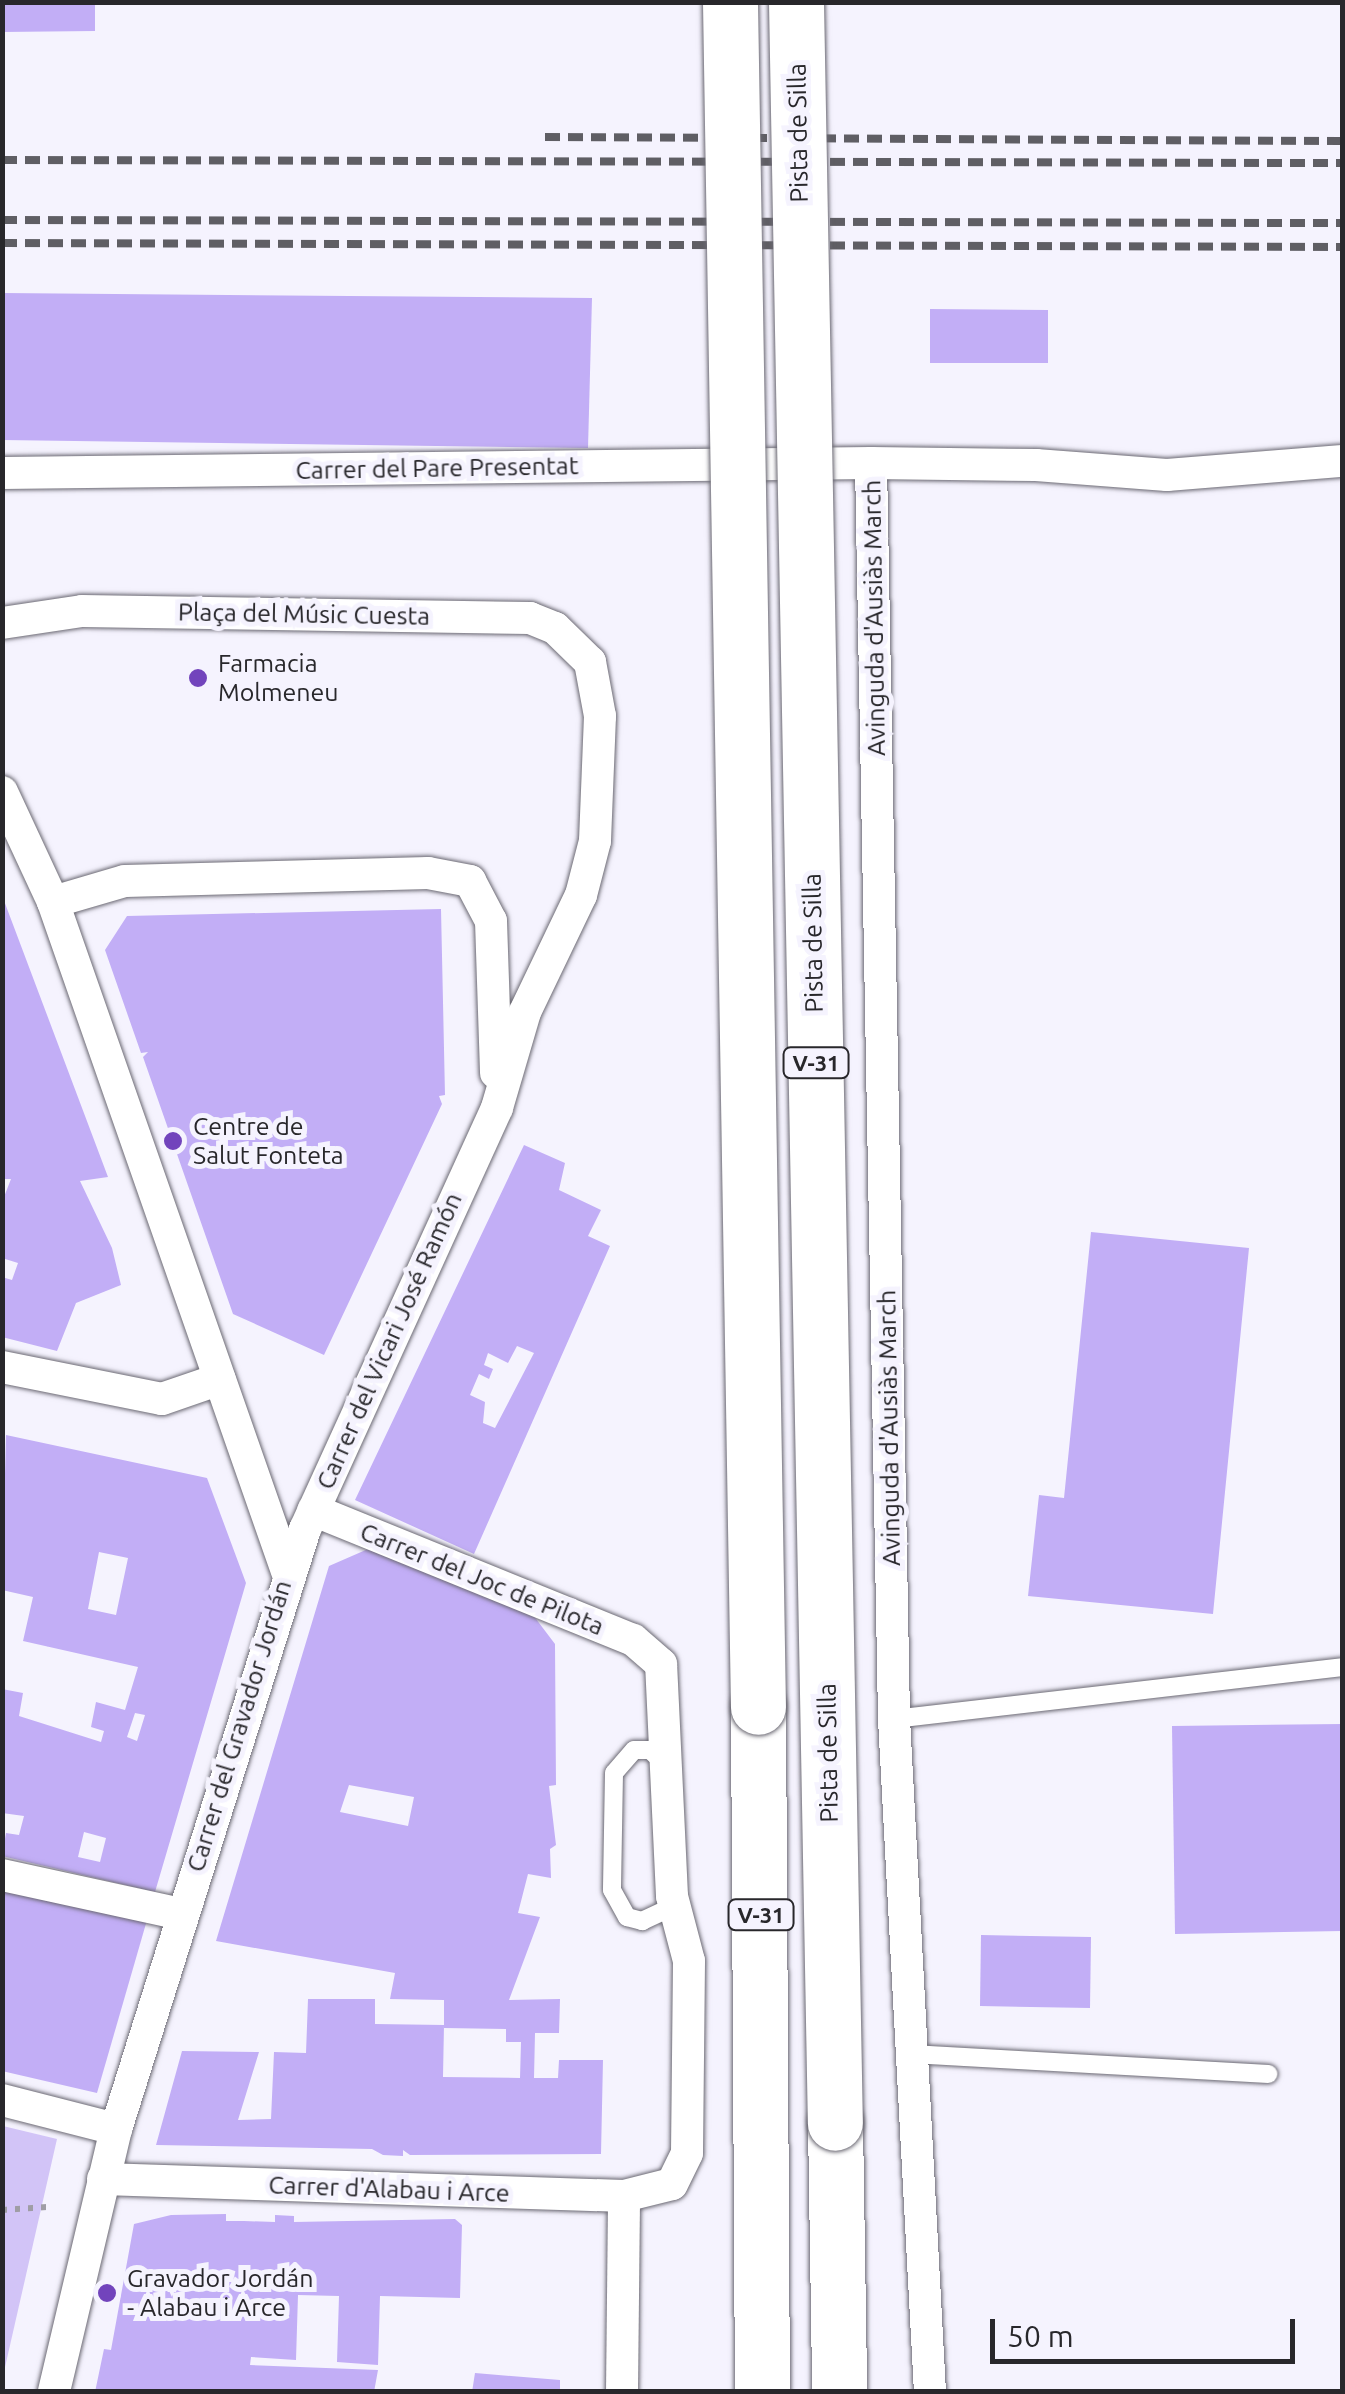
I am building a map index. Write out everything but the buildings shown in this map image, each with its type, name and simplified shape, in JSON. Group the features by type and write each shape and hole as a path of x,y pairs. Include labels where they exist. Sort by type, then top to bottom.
{"highway":[{"name":"V-31","path":"730,2 764,2123 762,2392"},
{"name":"Pista de Silla","path":"796,2 839,2392"}],"street":[{"name":"Carrer del Pare Presentat","path":"2,473 872,463 1166,475 1342,462"},
{"name":"Avinguda d'Ausiàs March","path":"872,463 894,1718 930,2392"},
{"name":"Plaça del Músic Cuesta","path":"2,622 82,611 505,616 555,628 590,662"},
{"name":"Carrer del Vicari José Ramón","path":"288,1577 313,1510 497,1108 525,1012 581,895 595,841 600,716 590,662"},
{"path":"2,792 53,902"},
{"name":"Carrer del Vicari José Ramón","path":"53,902 126,880 452,874 470,881 483,896 490,922 497,1108"},
{"name":"Carrer del Gravador Jordán","path":"53,902 288,1577 116,2129 54,2392"},
{"path":"2,1367 162,1399 220,1379"},
{"name":"Carrer del Joc de Pilota","path":"313,1510 650,1650 666,1684 670,1773"},
{"path":"670,1773 672,1896"},
{"path":"2,1875 181,1914"},
{"name":"Carrer d'Alabau i Arce","path":"104,2179 624,2196 672,2184 687,2153 689,1961 672,1896"},
{"path":"2,2100 116,2129"},
{"path":"622,2392 624,2196"}],"lane":[{"path":"894,1718 1342,1666"},
{"path":"670,1773 650,1750 634,1750 614,1773 612,1890 627,1917 642,1922 666,1910 672,1896"},
{"path":"911,2054 1268,2074"}],"path":[{"path":"2,2210 47,2207"}],"shaded area":[{"path":"2,2126 57,2139 3,2376"}],"railway":[{"path":"545,137 1342,141"},
{"path":"2,160 1342,163"},
{"path":"2,220 1342,223"},
{"path":"2,243 1342,247"}],"place":[{"name":"Farmacia Molmeneu","path":"198,678"},
{"name":"Centre de Salut Fonteta","path":"173,1141"},
{"name":"Gravador Jordán - Alabau i Arce","path":"107,2293"}]}
